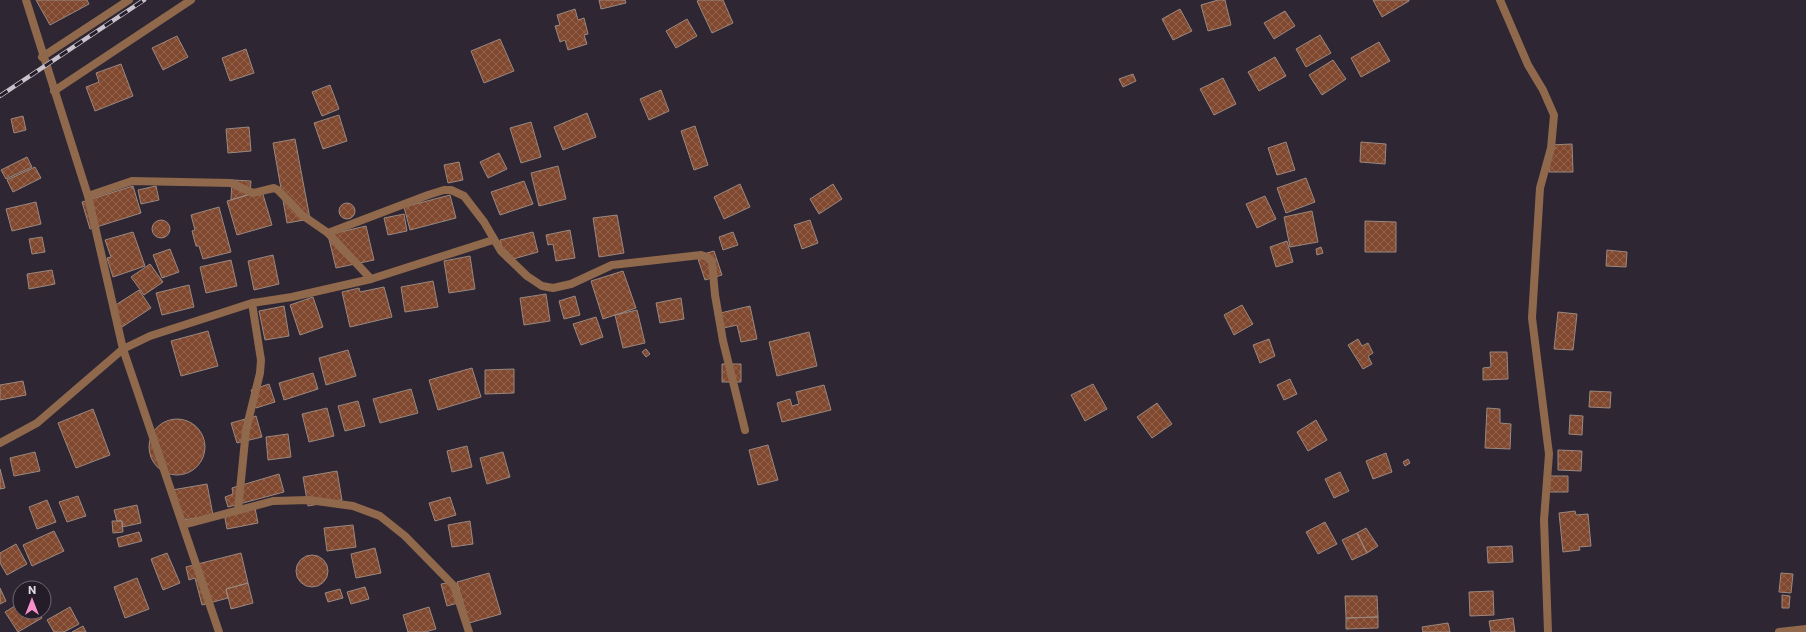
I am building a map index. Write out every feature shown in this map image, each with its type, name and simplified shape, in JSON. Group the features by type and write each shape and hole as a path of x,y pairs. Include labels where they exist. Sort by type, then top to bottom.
{"street":[{"path":"26,0 42,56 88,196 123,349 219,632"},
{"path":"42,56 130,0"},
{"path":"54,91 191,0"},
{"path":"1500,0 1528,66 1543,90 1554,115 1552,148 1540,188 1532,318 1549,454 1544,520 1548,632"},
{"path":"88,196 132,181 231,183 253,193 274,188 278,190 302,215 328,233 371,279"},
{"path":"328,233 428,195 444,190 451,190 464,196 484,222 493,240 511,262 527,276 542,286 553,288 571,284 612,265 701,255 707,257 712,262 714,295 723,341 745,430"},
{"path":"0,443 37,423 123,349 150,336 252,304 292,297 371,279 493,240"},
{"path":"238,510 246,430 260,373 261,360 252,304"},
{"path":"183,525 273,501 309,500 353,506 380,516 405,536 454,586 469,632"},
{"path":"1779,632 1806,629"}],"building":[{"path":"36,0 87,0 89,4 50,25"},
{"path":"599,0 625,0 626,3 601,9"},
{"path":"723,0 733,23 712,33 697,1"},
{"path":"1218,0 1225,0 1231,25 1208,31 1201,5"},
{"path":"1373,0 1409,0 1409,1 1382,17"},
{"path":"575,9 578,20 584,18 588,34 584,35 587,44 568,50 565,40 560,42 555,26 560,25 557,15"},
{"path":"1180,9 1192,31 1173,40 1162,19"},
{"path":"1285,11 1295,26 1274,39 1264,23"},
{"path":"687,19 697,36 676,48 666,31"},
{"path":"1320,35 1331,53 1306,67 1296,49"},
{"path":"177,36 188,57 163,70 152,48"},
{"path":"500,39 514,71 484,83 471,51"},
{"path":"1379,42 1390,61 1361,77 1351,58"},
{"path":"246,49 254,73 230,81 222,58"},
{"path":"1275,57 1286,76 1259,91 1248,72"},
{"path":"1333,60 1346,79 1322,95 1309,75"},
{"path":"121,64 133,96 95,111 86,87 99,82 96,73"},
{"path":"1133,74 1136,81 1123,87 1119,79"},
{"path":"1223,78 1236,104 1214,115 1200,89"},
{"path":"330,85 339,109 322,116 312,92"},
{"path":"661,90 669,111 649,120 640,99"},
{"path":"587,113 596,137 563,150 554,127"},
{"path":"339,115 347,141 323,149 314,123"},
{"path":"23,116 26,130 14,133 11,119"},
{"path":"531,122 541,157 521,163 510,128"},
{"path":"695,126 708,165 694,170 681,131"},
{"path":"249,127 251,151 228,153 226,129"},
{"path":"295,139 310,219 287,223 273,143"},
{"path":"1286,142 1295,170 1277,175 1268,148"},
{"path":"1361,142 1386,144 1385,164 1360,162"},
{"path":"1572,144 1573,172 1549,172 1549,145"},
{"path":"499,153 507,169 488,178 480,162"},
{"path":"27,157 32,167 6,179 1,170"},
{"path":"459,162 463,180 448,183 444,165"},
{"path":"558,166 566,199 539,206 531,173"},
{"path":"35,167 41,178 13,192 7,180"},
{"path":"1306,178 1315,202 1286,213 1277,188"},
{"path":"232,180 251,181 250,194 231,200"},
{"path":"524,181 533,204 500,215 491,192"},
{"path":"740,184 750,207 724,219 714,197"},
{"path":"833,184 842,199 819,214 810,199"},
{"path":"133,186 141,213 90,229 82,202"},
{"path":"156,186 159,200 141,204 138,190"},
{"path":"262,191 272,225 237,235 227,201"},
{"path":"450,195 456,218 410,230 404,207"},
{"path":"1265,196 1276,219 1257,228 1246,204"},
{"path":"36,202 41,224 12,231 6,209"},
{"path":"347,203 354,208 355,211 350,218 347,219 340,214 339,211 344,204"},
{"path":"219,207 231,252 203,259 199,246 196,246 192,231 195,230 191,215"},
{"path":"1312,211 1318,242 1290,247 1284,217"},
{"path":"404,214 407,231 388,235 384,218"},
{"path":"617,215 624,253 599,257 593,218"},
{"path":"161,220 167,223 170,229 167,235 161,238 155,235 152,229 155,223"},
{"path":"810,220 818,243 802,249 794,225"},
{"path":"1365,221 1396,222 1396,252 1365,252"},
{"path":"366,226 374,260 336,268 328,235"},
{"path":"570,230 575,258 556,261 553,244 548,245 546,235"},
{"path":"133,232 145,266 113,277 107,258 111,257 105,240"},
{"path":"533,232 538,252 506,261 500,240"},
{"path":"733,232 738,245 723,250 719,237"},
{"path":"42,237 45,252 32,254 29,239"},
{"path":"1287,241 1293,262 1276,267 1270,247"},
{"path":"1321,247 1323,253 1317,255 1316,249"},
{"path":"170,249 179,272 162,278 153,255"},
{"path":"1607,250 1627,252 1626,267 1606,266"},
{"path":"714,251 722,275 705,280 697,256"},
{"path":"273,255 279,284 254,290 248,261"},
{"path":"470,256 475,289 449,293 444,261"},
{"path":"231,260 237,286 206,293 200,267"},
{"path":"150,264 163,282 144,295 131,277"},
{"path":"52,270 55,284 29,289 27,274"},
{"path":"623,271 636,308 603,319 591,281"},
{"path":"433,281 438,307 405,312 401,287"},
{"path":"189,285 194,307 162,315 156,293"},
{"path":"384,287 392,317 350,327 342,292 359,288 360,292"},
{"path":"139,290 151,308 119,329 111,308"},
{"path":"546,294 550,321 524,325 520,298"},
{"path":"575,296 580,315 564,319 559,301"},
{"path":"313,297 323,327 300,335 290,305"},
{"path":"681,298 684,319 660,323 656,303"},
{"path":"1242,305 1253,324 1234,335 1224,315"},
{"path":"284,306 289,336 265,340 259,311"},
{"path":"750,306 757,339 741,342 737,325 719,329 716,314"},
{"path":"637,310 645,343 623,348 615,315"},
{"path":"1558,312 1577,314 1573,350 1554,349"},
{"path":"596,317 603,337 581,345 573,324"},
{"path":"208,331 218,366 181,376 171,341"},
{"path":"809,332 817,366 777,376 769,342"},
{"path":"1269,339 1275,356 1260,363 1253,345"},
{"path":"1358,339 1362,346 1368,343 1373,353 1368,356 1372,364 1363,369 1348,345"},
{"path":"646,349 650,354 646,357 642,352"},
{"path":"348,350 356,376 326,385 319,358"},
{"path":"1490,352 1507,352 1508,379 1483,380 1483,368 1491,367"},
{"path":"722,364 741,364 741,382 722,382"},
{"path":"472,368 481,397 438,410 429,380"},
{"path":"514,369 514,393 485,394 485,370"},
{"path":"313,373 318,389 284,400 279,383"},
{"path":"1290,379 1297,394 1284,400 1277,385"},
{"path":"23,381 26,395 0,400 0,385"},
{"path":"269,384 275,402 256,408 251,390"},
{"path":"1093,384 1107,409 1085,421 1071,395"},
{"path":"824,385 831,410 782,422 777,403 790,399 792,406 799,404 796,392"},
{"path":"411,389 418,413 380,423 373,399"},
{"path":"1590,391 1611,392 1610,408 1589,407"},
{"path":"358,401 365,426 345,431 338,406"},
{"path":"1157,403 1172,424 1152,438 1137,417"},
{"path":"327,408 334,436 309,442 302,414"},
{"path":"1487,408 1500,409 1500,423 1511,424 1510,449 1485,448"},
{"path":"93,409 110,455 76,468 58,423"},
{"path":"1570,415 1583,416 1582,435 1569,434"},
{"path":"256,416 262,437 237,443 231,423"},
{"path":"177,419 188,421 197,427 203,436 205,447 203,458 197,467 188,473 177,475 166,473 157,467 151,458 149,447 151,436 157,427 166,421"},
{"path":"1316,420 1327,440 1308,451 1297,432"},
{"path":"288,434 291,457 268,460 266,437"},
{"path":"768,445 778,480 758,485 749,450"},
{"path":"467,446 472,467 452,472 447,451"},
{"path":"1558,450 1582,451 1581,471 1558,470"},
{"path":"35,452 40,471 14,476 10,458"},
{"path":"503,452 510,477 487,484 480,458"},
{"path":"1386,453 1392,472 1373,479 1366,461"},
{"path":"1408,459 1410,463 1405,466 1403,462"},
{"path":"0,469 5,488 0,489"},
{"path":"337,471 342,500 308,506 303,477"},
{"path":"1340,472 1349,491 1334,498 1325,479"},
{"path":"279,474 284,492 228,507 225,497 233,494 232,488"},
{"path":"1546,476 1568,476 1568,492 1546,492"},
{"path":"207,484 213,515 178,521 172,490"},
{"path":"78,496 86,516 67,522 59,502"},
{"path":"450,497 456,515 435,521 429,503"},
{"path":"47,500 56,522 37,529 29,507"},
{"path":"137,505 141,523 122,527 122,521 117,521 114,510"},
{"path":"255,508 258,523 227,529 224,513"},
{"path":"1575,511 1576,515 1588,514 1591,546 1579,547 1580,550 1563,552 1559,513"},
{"path":"112,521 122,521 123,532 113,533"},
{"path":"470,521 473,544 452,547 448,525"},
{"path":"1325,522 1337,544 1318,554 1306,532"},
{"path":"353,525 356,547 327,551 324,528"},
{"path":"1366,528 1378,546 1367,553 1357,533"},
{"path":"54,531 64,551 32,566 23,545"},
{"path":"139,532 142,541 119,547 117,538"},
{"path":"1357,533 1367,553 1352,560 1342,540"},
{"path":"16,544 27,564 7,575 0,563 0,553"},
{"path":"1512,546 1513,562 1488,563 1487,547"},
{"path":"375,548 381,573 356,578 351,554"},
{"path":"167,553 180,583 163,590 151,559"},
{"path":"241,553 248,583 226,589 228,598 202,605 195,578 189,580 186,567"},
{"path":"309,555 315,555 325,562 328,571 327,577 321,584 315,587 309,587 299,580 296,574 296,568 303,558"},
{"path":"489,573 501,614 469,623 457,582"},
{"path":"1781,573 1793,574 1791,593 1779,592"},
{"path":"137,578 149,609 125,618 114,587"},
{"path":"453,582 458,603 447,606 441,584"},
{"path":"248,583 253,603 231,609 226,589"},
{"path":"365,587 369,599 351,604 347,592"},
{"path":"0,588 6,601 0,604"},
{"path":"340,589 343,598 328,602 325,593"},
{"path":"1493,591 1494,615 1470,616 1469,592"},
{"path":"1782,595 1790,596 1789,608 1782,608"},
{"path":"1345,596 1377,596 1378,617 1346,618"},
{"path":"70,607 79,624 64,632 54,632 47,620 52,620 52,617"},
{"path":"429,607 436,629 425,632 408,632 403,615"},
{"path":"12,608 12,620 39,620 18,632 5,612"},
{"path":"1378,617 1378,628 1346,629 1346,618"},
{"path":"1513,618 1515,632 1491,632 1489,621"},
{"path":"1448,623 1450,632 1423,632 1422,627"},
{"path":"83,626 86,632 72,632"}],"railway":[{"path":"0,96 144,0"}]}
